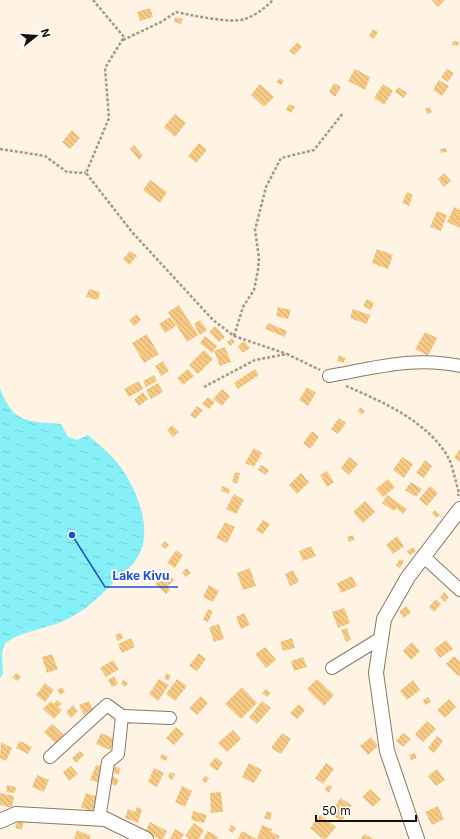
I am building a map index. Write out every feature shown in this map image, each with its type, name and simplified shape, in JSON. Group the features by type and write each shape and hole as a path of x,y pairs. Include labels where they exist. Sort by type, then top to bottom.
{"street":[{"path":"329,376 410,362 460,366"},
{"path":"417,839 387,751 376,673 384,619 408,577 458,511"},
{"path":"423,556 460,590"},
{"path":"332,668 381,638"},
{"path":"50,757 108,705 122,716 170,718"},
{"path":"99,819 108,762 118,754 122,716"},
{"path":"0,821 16,814 105,819 146,839"}],"path":[{"path":"86,173 109,118 105,68 124,37 93,0"},
{"path":"122,40 164,21 176,12 203,18 243,20 263,10 273,0"},
{"path":"234,336 243,307 254,290 259,258 255,230 266,187 281,158 314,150 344,113"},
{"path":"0,149 45,156 67,172 86,173 132,232 213,320 234,336 287,354 343,385 379,400 428,431 448,457 459,492 458,511"},
{"path":"204,387 255,360 287,354"}],"water":[{"path":"0,389 5,400 16,415 30,421 61,424 68,437 77,440 88,435 115,460 122,469 135,493 143,520 144,534 142,547 135,562 88,606 68,619 23,634 5,644 2,655 3,674 0,678"}],"building":[{"path":"432,0 445,0 438,7"},
{"path":"150,8 153,17 140,21 137,12"},
{"path":"175,17 183,19 181,24 174,22"},
{"path":"373,29 378,32 374,39 369,36"},
{"path":"453,41 459,42 458,46 452,45"},
{"path":"298,42 302,47 294,55 289,51"},
{"path":"355,69 370,77 365,90 348,81"},
{"path":"447,69 454,73 448,82 441,77"},
{"path":"280,78 284,81 281,85 276,82"},
{"path":"439,80 449,86 442,96 433,90"},
{"path":"334,83 341,87 335,97 329,92"},
{"path":"260,84 274,97 264,107 251,95"},
{"path":"383,84 393,91 384,105 374,98"},
{"path":"398,87 407,93 404,98 395,92"},
{"path":"289,104 295,107 291,113 286,110"},
{"path":"430,107 432,112 427,114 425,109"},
{"path":"175,114 186,123 175,137 164,127"},
{"path":"72,130 80,138 70,149 62,142"},
{"path":"199,143 207,150 196,163 188,156"},
{"path":"134,145 143,156 139,160 130,149"},
{"path":"446,148 447,152 441,153 440,149"},
{"path":"444,173 451,181 444,187 438,179"},
{"path":"150,180 167,192 160,203 143,190"},
{"path":"407,192 413,195 409,206 402,203"},
{"path":"454,207 460,210 460,228 447,222"},
{"path":"437,211 447,215 441,231 430,227"},
{"path":"377,249 393,255 388,269 372,263"},
{"path":"130,251 137,256 129,265 123,259"},
{"path":"89,289 100,292 98,300 86,297"},
{"path":"367,299 374,303 371,310 363,306"},
{"path":"179,305 198,335 187,342 168,312"},
{"path":"278,307 291,310 288,319 276,316"},
{"path":"353,309 370,315 367,324 350,318"},
{"path":"137,314 141,320 134,326 129,320"},
{"path":"170,317 176,326 165,333 159,324"},
{"path":"200,320 207,330 200,335 194,324"},
{"path":"268,323 287,331 285,337 265,329"},
{"path":"215,326 225,337 219,342 209,332"},
{"path":"425,332 437,338 428,356 415,349"},
{"path":"147,334 159,354 144,363 132,343"},
{"path":"205,336 217,346 212,353 200,343"},
{"path":"232,338 235,342 230,346 227,342"},
{"path":"244,341 250,348 243,353 238,346"},
{"path":"225,347 231,362 220,366 214,351"},
{"path":"204,350 213,359 198,374 189,365"},
{"path":"339,355 346,358 343,363 337,361"},
{"path":"163,361 169,371 161,376 155,366"},
{"path":"188,369 194,376 183,385 177,378"},
{"path":"255,369 259,375 238,389 234,383"},
{"path":"154,375 157,381 146,387 143,381"},
{"path":"139,381 143,389 129,397 124,389"},
{"path":"158,383 163,392 151,399 146,390"},
{"path":"307,387 316,393 308,406 299,400"},
{"path":"222,389 230,396 222,406 213,399"},
{"path":"143,392 148,399 139,406 134,400"},
{"path":"208,397 215,402 209,409 202,404"},
{"path":"197,406 203,410 195,419 190,415"},
{"path":"360,407 365,411 362,415 358,411"},
{"path":"339,418 346,423 338,434 331,429"},
{"path":"172,425 179,432 173,437 167,430"},
{"path":"312,431 319,437 310,449 303,443"},
{"path":"254,448 262,453 254,467 245,463"},
{"path":"460,449 460,462 454,458"},
{"path":"349,457 358,464 349,475 341,468"},
{"path":"402,457 413,464 404,478 393,470"},
{"path":"425,460 432,466 424,478 416,473"},
{"path":"261,465 269,470 266,475 258,470"},
{"path":"327,471 334,482 327,487 320,475"},
{"path":"235,472 240,473 237,484 232,482"},
{"path":"301,473 309,482 297,494 289,485"},
{"path":"388,479 395,487 383,497 376,489"},
{"path":"411,482 422,489 416,497 405,490"},
{"path":"222,486 230,489 229,494 221,491"},
{"path":"430,486 438,493 427,506 419,499"},
{"path":"234,494 244,500 236,514 226,509"},
{"path":"387,495 407,509 403,514 396,508 394,511 382,503"},
{"path":"365,501 375,512 363,523 353,512"},
{"path":"435,510 440,515 436,518 432,513"},
{"path":"263,520 270,524 263,534 256,530"},
{"path":"225,522 235,527 227,543 216,538"},
{"path":"353,535 355,539 349,542 347,537"},
{"path":"397,536 404,546 393,554 386,545"},
{"path":"165,541 169,545 165,549 161,545"},
{"path":"311,546 316,556 303,561 299,551"},
{"path":"413,547 416,551 410,555 407,551"},
{"path":"176,550 183,555 175,568 167,563"},
{"path":"400,559 404,561 400,568 396,565"},
{"path":"187,568 191,573 186,577 182,572"},
{"path":"250,568 256,586 243,590 237,573"},
{"path":"153,570 157,573 153,579 149,575"},
{"path":"293,570 299,582 290,586 285,574"},
{"path":"166,572 174,580 167,587 170,590 166,594 155,584"},
{"path":"352,576 357,586 341,593 337,583"},
{"path":"209,585 219,591 213,602 203,597"},
{"path":"444,592 449,597 445,602 440,597"},
{"path":"436,599 441,604 434,612 429,607"},
{"path":"406,606 411,612 404,618 399,612"},
{"path":"344,608 350,623 338,628 332,612"},
{"path":"208,609 213,611 208,622 203,620"},
{"path":"244,613 250,625 241,629 236,617"},
{"path":"219,624 224,639 214,642 209,627"},
{"path":"347,628 351,640 346,642 341,630"},
{"path":"121,633 123,638 118,641 115,635"},
{"path":"131,638 135,647 122,653 118,644"},
{"path":"292,638 295,648 283,651 280,642"},
{"path":"446,640 453,649 440,658 434,649"},
{"path":"412,642 420,651 411,660 403,651"},
{"path":"265,647 276,660 266,668 255,654"},
{"path":"199,653 206,659 197,671 189,666"},
{"path":"52,654 58,669 47,673 42,657"},
{"path":"454,656 460,662 460,674 458,676 446,664"},
{"path":"303,657 307,667 294,671 291,661"},
{"path":"113,660 119,669 106,677 100,668"},
{"path":"16,673 21,676 18,681 12,678"},
{"path":"167,673 171,676 168,681 164,678"},
{"path":"114,676 118,684 112,687 108,680"},
{"path":"159,679 169,685 158,701 149,694"},
{"path":"177,679 187,686 175,701 166,694"},
{"path":"317,679 334,695 324,706 307,689"},
{"path":"123,680 128,683 125,687 121,684"},
{"path":"413,680 420,690 407,700 400,691"},
{"path":"45,683 54,690 45,702 36,695"},
{"path":"62,687 65,692 60,695 57,690"},
{"path":"242,687 257,703 241,719 225,704"},
{"path":"266,689 271,693 267,697 262,693"},
{"path":"201,696 208,703 197,715 189,708"},
{"path":"428,697 431,702 425,705 423,700"},
{"path":"449,699 456,707 445,718 437,710"},
{"path":"57,700 62,704 58,707 62,710 54,719 43,709 51,701 54,704"},
{"path":"89,701 93,710 84,715 79,705"},
{"path":"262,701 271,708 257,724 249,717"},
{"path":"299,704 305,710 297,719 290,713"},
{"path":"73,705 78,711 71,718 66,712"},
{"path":"427,721 436,729 423,742 415,734"},
{"path":"52,724 64,735 56,744 44,732"},
{"path":"176,727 184,734 174,745 166,738"},
{"path":"233,730 241,739 227,752 218,743"},
{"path":"101,733 115,739 110,750 96,744"},
{"path":"282,733 291,739 281,754 271,748"},
{"path":"403,733 411,739 403,747 396,741"},
{"path":"437,736 443,741 434,753 428,748"},
{"path":"371,737 378,746 368,755 360,746"},
{"path":"20,741 32,747 28,754 16,748"},
{"path":"1,742 12,748 6,761 0,758"},
{"path":"80,751 84,755 76,763 72,758"},
{"path":"415,753 417,758 411,760 409,755"},
{"path":"162,754 168,757 166,761 160,758"},
{"path":"216,757 223,763 217,771 209,765"},
{"path":"249,763 262,770 254,783 242,777"},
{"path":"326,763 334,769 323,784 315,778"},
{"path":"96,765 104,767 98,782 90,780"},
{"path":"71,766 78,774 69,781 63,772"},
{"path":"115,766 120,768 119,775 113,773"},
{"path":"154,768 164,773 157,787 148,782"},
{"path":"437,769 445,780 436,786 428,776"},
{"path":"170,772 175,774 172,780 168,777"},
{"path":"37,775 49,780 44,792 32,787"},
{"path":"113,776 119,780 116,786 110,783"},
{"path":"205,776 209,778 206,783 202,780"},
{"path":"7,785 16,787 15,793 6,792"},
{"path":"328,785 332,787 329,793 325,790"},
{"path":"182,786 192,791 185,807 175,802"},
{"path":"370,789 381,799 373,807 362,797"},
{"path":"221,792 223,812 211,813 210,793"},
{"path":"0,793 14,796 12,808 0,805"},
{"path":"86,793 98,797 93,812 81,807"},
{"path":"340,798 352,805 342,821 331,814"},
{"path":"438,806 444,819 432,825 425,812"},
{"path":"137,807 142,809 138,823 125,818 128,809 135,812"},
{"path":"193,811 207,815 204,823 191,820"},
{"path":"267,811 272,813 270,820 264,818"},
{"path":"320,815 336,827 326,839 323,839 310,828"},
{"path":"18,819 24,820 22,830 15,828"},
{"path":"150,822 167,831 163,839 159,839 145,832"},
{"path":"194,823 204,830 199,839 189,839 185,836"},
{"path":"231,825 236,828 233,833 229,830"},
{"path":"262,825 272,829 271,832 280,836 278,839 257,839"},
{"path":"175,829 184,834 181,839 170,839"},
{"path":"77,830 91,836 90,839 74,839"},
{"path":"208,831 218,837 217,839 203,839"},
{"path":"242,831 257,839 238,839"},
{"path":"364,834 374,839 361,839"}],"place":[{"name":"Lake Kivu","path":"72,535"}]}
